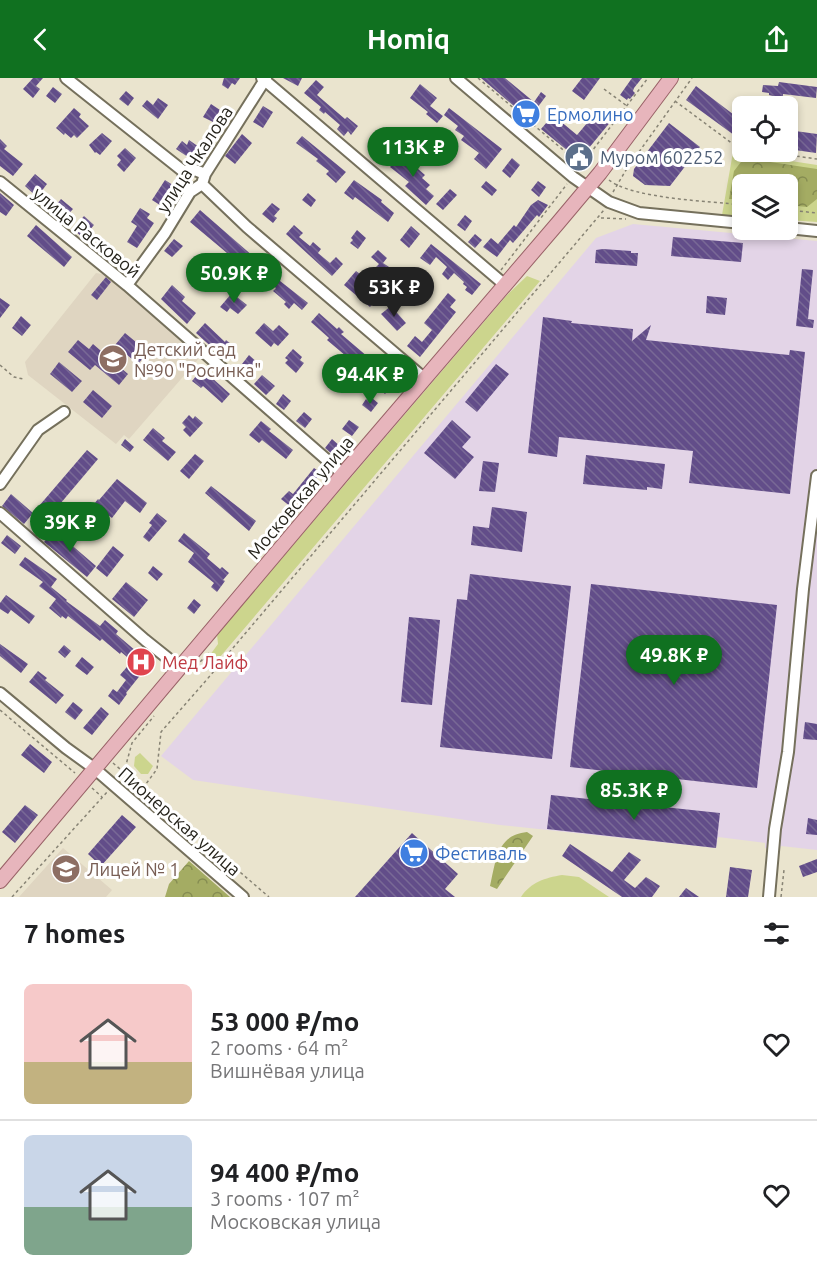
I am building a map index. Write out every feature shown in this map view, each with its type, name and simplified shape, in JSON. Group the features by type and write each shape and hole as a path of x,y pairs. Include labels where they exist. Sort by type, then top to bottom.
{"main road":[{"name":"Московская улица","path":"0,881 587,189 671,78"}],"street":[{"path":"66,78 183,171 195,170 247,227 425,379"},
{"path":"456,78 587,189 609,202 639,213 732,222"},
{"path":"264,79 505,285"},
{"name":"улица Чкалова","path":"127,285 165,233 190,192 203,179 264,79"},
{"path":"183,171 184,184 190,192"},
{"name":"улица Расковой","path":"0,182 127,285 343,474"},
{"path":"798,229 817,231"},
{"path":"0,484 38,430 63,412"},
{"path":"769,897 773,849 788,752 803,589 817,476"},
{"path":"0,513 180,668"},
{"name":"Пионерская улица","path":"0,693 95,769 243,897"}],"path":[{"path":"478,78 581,165"},
{"path":"143,788 157,769 161,732 600,218 616,186 692,78"},
{"path":"604,88 627,106"},
{"path":"674,101 732,143"},
{"path":"798,156 817,159"},
{"path":"616,186 634,192 732,204"},
{"path":"798,211 817,213"},
{"path":"0,365 14,377 23,379"},
{"path":"195,667 209,653"},
{"path":"203,659 216,668"},
{"path":"12,897 124,772 132,742 160,709"},
{"path":"0,710 102,797"},
{"path":"124,772 269,897"},
{"path":"781,897 784,870"}],"shaded area":[{"path":"633,224 732,233 732,240 817,241 817,850 781,846 780,849 765,848 765,843 718,837 716,848 500,825 193,780 161,756 596,238"},
{"name":"Детский сад №90 \"Росинка\"","path":"96,273 107,275 201,356 129,439 124,435 116,444 28,375 25,362"},
{"name":"Лицей № 1","path":"63,848 112,890 106,897 19,897"}],"green space":[{"path":"732,158 732,162 798,162 817,165 817,222 798,221 798,174 732,174 732,216 722,215"},
{"path":"741,162 771,162 817,169 817,199 807,207 798,206 798,174 733,174"},
{"path":"732,182 732,199 729,199"},
{"path":"527,276 540,281 214,664 207,659 218,644 217,634 507,295"},
{"path":"140,753 153,766 148,774 141,774 134,766 135,757"},
{"path":"527,832 533,836 497,889 490,886 496,858 504,844 509,838"},
{"path":"189,861 230,897 165,897 169,884"},
{"path":"562,875 579,877 609,897 521,897 539,882"}],"building":[{"path":"33,78 43,78 36,86 40,89 33,98 23,89"},
{"path":"224,78 240,78 228,89 222,85"},
{"path":"283,78 302,78 298,86"},
{"path":"481,78 505,78 534,102 541,92 546,96 529,119"},
{"path":"582,78 600,78 584,100 572,91"},
{"path":"632,78 642,78 634,88 635,93 627,100 620,95"},
{"path":"316,80 324,87 317,95 345,119 347,117 358,126 351,135 348,131 344,136 337,129 340,125 325,112 324,114 319,110 321,107 304,93"},
{"path":"779,82 817,87 816,98 783,94 783,96 773,96 762,92 763,85 778,86"},
{"path":"420,84 437,98 430,106 443,116 437,123 426,114 428,112 410,98"},
{"path":"696,86 732,113 732,134 686,100"},
{"path":"53,87 62,94 55,103 46,96"},
{"path":"126,91 134,98 128,106 119,99"},
{"path":"158,98 168,105 158,119 142,106 147,100 153,105"},
{"path":"211,104 220,110 213,122 203,117"},
{"path":"263,106 273,112 263,128 253,122"},
{"path":"74,108 81,114 79,117 89,126 77,138 74,135 71,138 56,128"},
{"path":"449,108 502,149 486,169 474,159 479,153 461,140 464,136 455,130 458,126 444,115"},
{"path":"599,109 612,120 579,160 541,129 553,115 577,135"},
{"path":"669,123 700,147 670,186 645,185 633,176 634,169"},
{"path":"798,131 817,134 816,153 798,150"},
{"path":"102,133 112,141 100,155 95,153 89,145"},
{"path":"242,134 252,143 235,164 225,156"},
{"path":"302,136 346,172 336,183 326,174 329,171 316,161 318,159 296,143"},
{"path":"377,137 388,146 383,152 372,143"},
{"path":"0,139 7,146 4,149 23,164 13,176 0,166"},
{"path":"189,140 199,147 191,159 176,149 182,141 187,145"},
{"path":"125,148 136,158 124,172 117,165 121,160 117,156"},
{"path":"404,151 413,158 410,162 425,175 422,178 430,185 426,189 434,196 426,205 405,186 409,182 390,167"},
{"path":"512,158 520,165 510,178 502,171"},
{"path":"35,174 47,184 37,197 25,186"},
{"path":"165,180 176,187 163,207 152,200"},
{"path":"354,180 382,200 381,202 394,213 388,222 355,197 353,200 344,193"},
{"path":"486,181 497,190 492,196 481,187"},
{"path":"538,181 546,187 539,197 531,190"},
{"path":"450,189 457,195 443,210 436,204"},
{"path":"0,193 14,205 6,216 0,212"},
{"path":"308,193 316,200 311,207 302,200"},
{"path":"61,199 73,209 63,220 52,210"},
{"path":"538,200 548,205 513,243 510,240 497,257 483,247 491,238 498,244 514,225 516,227 531,205"},
{"path":"272,203 280,209 274,216 277,218 273,223 262,214"},
{"path":"140,208 150,214 147,218 154,223 137,248 127,242 137,226 131,222"},
{"path":"200,210 254,257 252,259 308,303 302,310 294,303 289,309 284,304 286,302 273,291 276,288 266,281 264,284 190,222"},
{"path":"465,215 472,221 465,231 457,225"},
{"path":"84,216 94,225 83,238 73,229"},
{"path":"36,225 72,257 64,267 27,236"},
{"path":"294,225 303,233 299,237 310,246 313,242 321,249 318,253 330,263 336,257 343,264 332,276 286,234"},
{"path":"411,226 420,234 409,248 400,240"},
{"path":"357,230 366,238 358,249 350,243"},
{"path":"475,234 482,240 475,248 468,242"},
{"path":"673,237 743,243 741,262 671,256"},
{"path":"174,239 183,246 172,257 164,251"},
{"path":"431,244 481,284 472,295 465,290 467,287 463,284 464,282 454,273 448,280 442,274 447,267 436,257 430,265 420,258"},
{"path":"115,250 126,259 119,269 108,260"},
{"path":"378,250 387,258 383,263 389,267 383,273 376,267 379,264 371,257"},
{"path":"596,250 638,253 637,266 595,263"},
{"path":"802,269 813,270 808,319 814,320 813,328 796,326"},
{"path":"207,271 220,283 213,292 199,280"},
{"path":"356,271 365,278 361,283 378,297 370,307 344,285"},
{"path":"412,274 422,282 415,291 405,282"},
{"path":"106,277 111,282 97,300 91,295"},
{"path":"172,285 185,297 182,301 196,313 187,324 161,299"},
{"path":"232,293 247,305 238,314 230,308 227,312 220,307"},
{"path":"448,293 456,300 450,307 456,312 420,357 407,346 415,336 422,342 432,330 424,323"},
{"path":"707,296 727,298 725,315 706,313"},
{"path":"0,298 10,305 0,318"},
{"path":"391,306 406,323 397,331 381,314"},
{"path":"319,313 337,329 339,327 344,332 341,334 368,357 359,367 327,340 329,338 311,322"},
{"path":"21,316 31,325 22,336 12,328"},
{"path":"543,317 572,321 571,323 633,329 632,341 651,325 646,340 789,355 790,350 805,352 790,494 689,483 693,451 559,437 557,457 528,453"},
{"path":"205,323 225,342 226,340 236,348 226,360 196,333"},
{"path":"264,323 273,331 279,325 289,334 278,346 274,343 271,347 255,333"},
{"path":"125,333 148,352 138,364 115,345"},
{"path":"78,340 89,349 93,344 128,374 119,385 95,365 90,370 68,352"},
{"path":"293,349 302,357 300,360 304,363 296,373 285,363 288,360 285,358"},
{"path":"249,355 259,364 252,373 242,364"},
{"path":"59,362 82,381 72,392 50,374"},
{"path":"496,364 509,374 477,412 465,402"},
{"path":"202,369 230,394 222,403 203,386 201,388 192,381"},
{"path":"390,372 398,379 385,394 376,386"},
{"path":"262,375 275,386 266,395 254,384"},
{"path":"93,390 112,406 102,418 83,402"},
{"path":"283,394 291,401 284,410 276,404"},
{"path":"372,398 378,403 371,412 362,405 366,399 370,402"},
{"path":"304,412 312,419 305,428 296,421"},
{"path":"189,415 193,419 195,416 203,423 190,437 183,430 186,427 182,423"},
{"path":"349,420 359,427 352,436 342,429"},
{"path":"452,420 471,437 462,447 474,457 455,479 424,453"},
{"path":"261,421 271,429 269,431 293,450 286,459 262,440 259,443 249,435"},
{"path":"153,428 165,438 162,441 176,452 168,461 143,440"},
{"path":"125,439 134,447 130,452 121,445"},
{"path":"332,439 341,447 334,456 325,448"},
{"path":"87,450 98,459 44,523 33,513"},
{"path":"195,454 204,461 189,479 180,471"},
{"path":"586,455 665,464 662,489 647,487 647,490 583,484"},
{"path":"483,461 499,463 495,492 479,491"},
{"path":"314,468 321,473 291,507 281,499 289,491 293,494"},
{"path":"117,479 147,503 140,513 125,501 112,518 94,504"},
{"path":"211,486 256,521 249,531 205,493"},
{"path":"11,494 33,513 24,524 2,506"},
{"path":"492,507 527,512 522,552 471,545 473,526 489,528"},
{"path":"157,513 167,521 149,542 143,537 152,525 149,523"},
{"path":"54,530 96,566 87,577 44,542"},
{"path":"184,533 210,554 207,558 229,573 217,592 211,587 214,583 188,562 194,553 178,541"},
{"path":"7,535 21,546 15,554 1,543"},
{"path":"113,546 124,555 107,577 96,568"},
{"path":"25,557 57,579 51,587 66,601 100,626 105,620 118,631 116,634 150,663 119,705 108,696 113,689 117,692 126,680 120,675 132,661 102,639 100,641 68,616 66,619 62,616 61,618 49,608 56,599 39,586 43,582 19,565"},
{"path":"153,566 163,574 157,581 148,573"},
{"path":"470,574 571,586 552,759 440,747 457,599 467,600"},
{"path":"126,582 148,600 134,617 112,599"},
{"path":"591,584 777,605 757,788 570,767"},
{"path":"6,595 35,616 29,624 11,610 8,614 0,609 0,603"},
{"path":"194,599 201,605 194,614 187,608"},
{"path":"409,617 440,620 432,705 401,702"},
{"path":"0,644 28,664 21,673 0,656"},
{"path":"64,645 71,651 65,658 58,652"},
{"path":"82,657 94,667 87,675 75,666"},
{"path":"38,671 47,678 45,680 64,695 56,704 29,682"},
{"path":"73,702 83,710 75,720 65,712"},
{"path":"101,707 109,714 92,735 83,728"},
{"path":"805,722 817,724 817,740 803,739"},
{"path":"30,744 52,762 44,773 21,755"},
{"path":"551,795 720,813 716,848 547,829"},
{"path":"25,805 38,815 15,843 2,832"},
{"path":"122,815 136,827 101,866 88,854"},
{"path":"808,818 817,820 817,835 806,834"},
{"name":"Фестиваль","path":"412,833 458,874 445,889 455,897 355,897"},
{"path":"570,844 612,872 629,852 641,860 624,880 635,888 646,877 660,886 652,897 622,897 562,856"},
{"path":"817,859 817,872 803,877 799,866"},
{"path":"730,867 752,870 748,897 726,897"},
{"path":"686,888 699,897 679,897"}],"place":[{"name":"Ермолино","path":"526,114"},
{"name":"Муром 602252","path":"579,157"},
{"name":"Детский сад №90 \"Росинка\"","path":"113,359"},
{"name":"Мед Лайф","path":"141,662"},
{"name":"Фестиваль","path":"414,853"},
{"name":"Лицей № 1","path":"66,869"}]}
